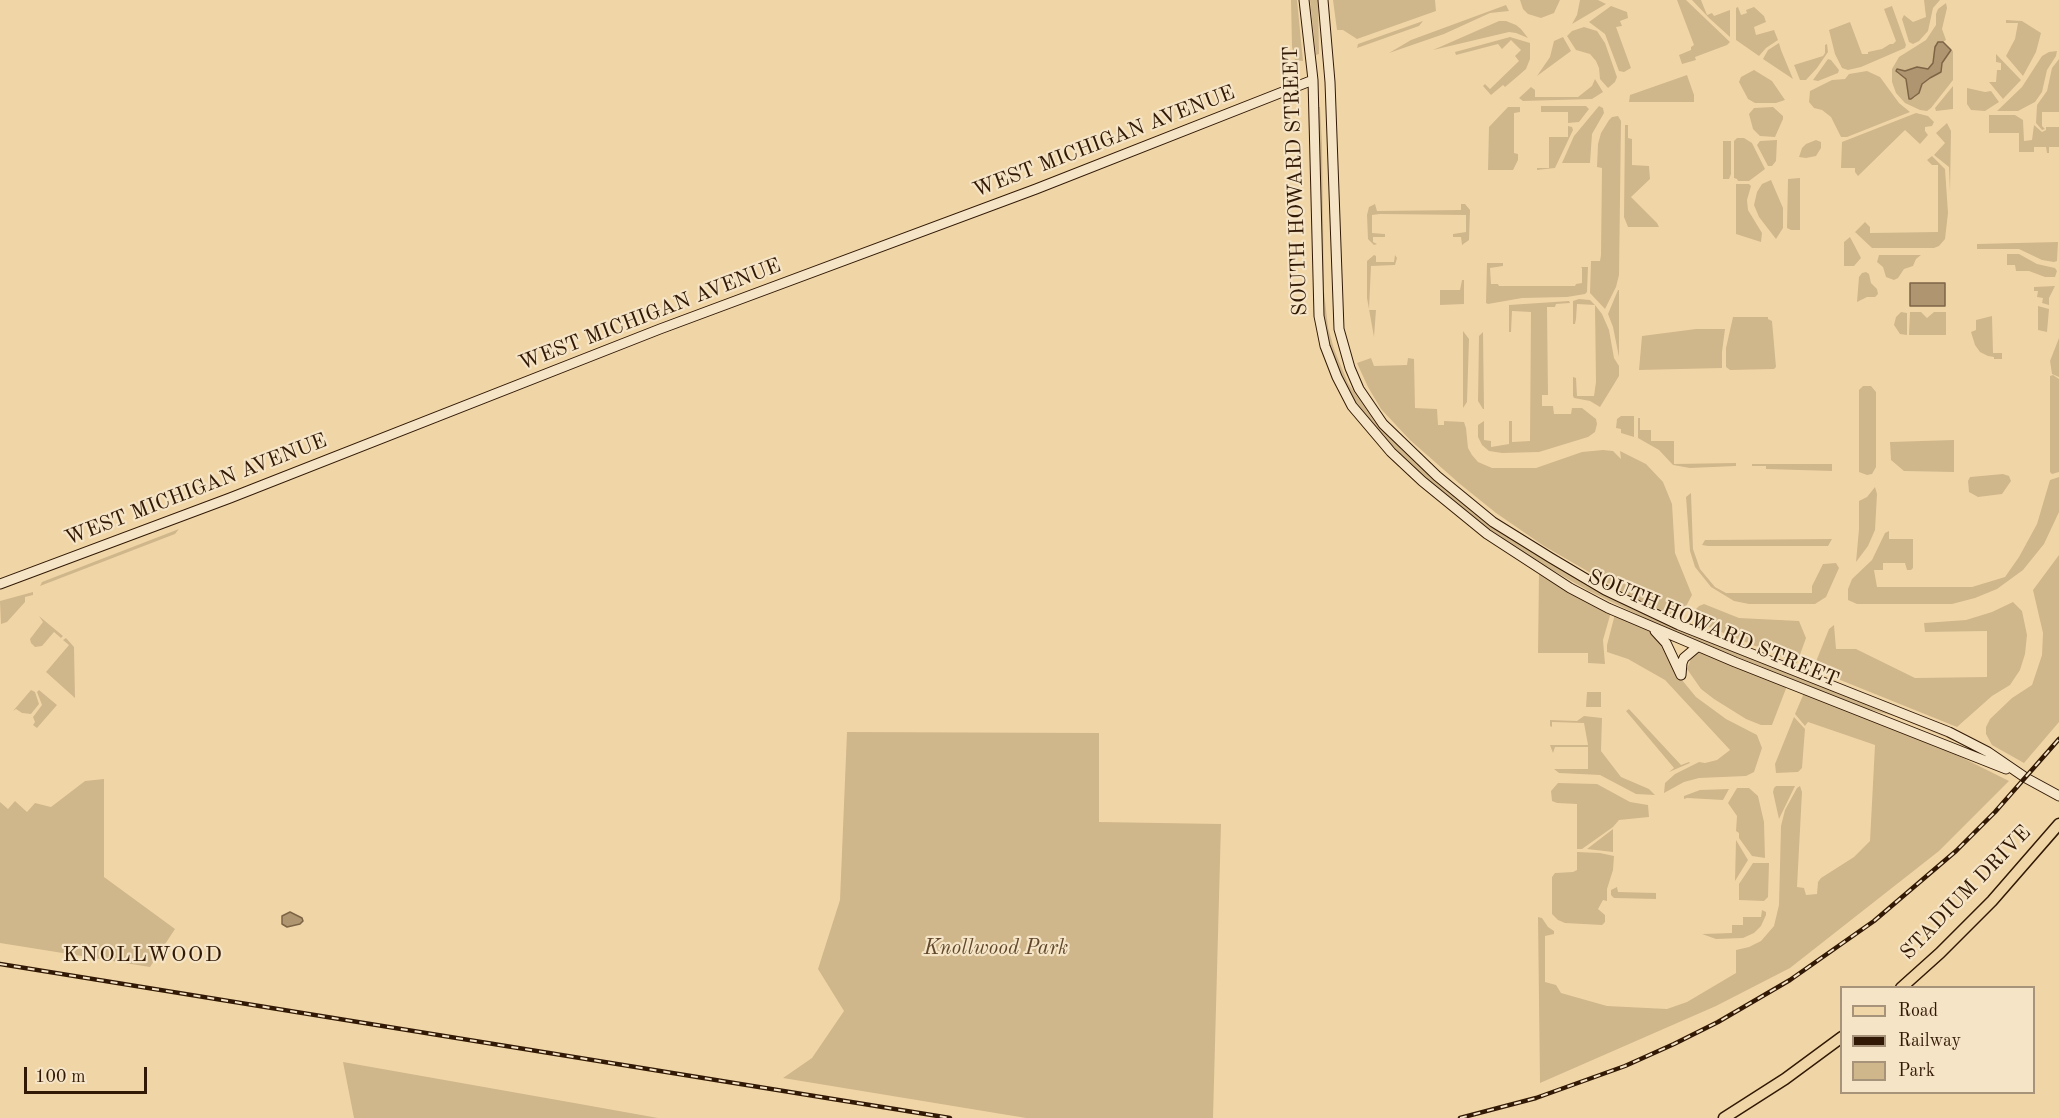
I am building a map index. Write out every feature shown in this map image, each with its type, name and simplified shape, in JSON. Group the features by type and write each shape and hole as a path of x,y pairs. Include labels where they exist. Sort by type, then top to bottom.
{"main road":[{"name":"STADIUM DRIVE","path":"1901,986 1992,901 2059,824"},
{"path":"1724,1118 1785,1079 1840,1038"}],"street":[{"name":"SOUTH HOWARD STREET","path":"1304,0 1313,80 1316,274 1319,316 1325,346 1352,406 1391,452 1422,481 1487,534 1570,588 1698,647 2022,776"},
{"name":"SOUTH HOWARD STREET","path":"1323,0 1330,82 1338,319 1342,345 1350,368 1372,410 1383,424 1454,490 1493,522 1605,590 1679,625 1949,732 1988,752 2022,776"},
{"name":"WEST MICHIGAN AVENUE","path":"0,584 230,498 639,337 1036,189 1313,80"},
{"path":"1642,623 1662,638 1681,675 1684,658 1698,647"},
{"path":"2022,776 2059,796"}],"green space":[{"path":"1291,0 1297,0 1303,61 1295,60 1292,47"},
{"path":"1310,0 1318,0 1319,54 1316,55"},
{"path":"1333,0 1435,0 1436,11 1357,39 1343,30 1337,30"},
{"path":"1520,0 1560,0 1554,13 1541,18 1528,14 1523,9"},
{"path":"1580,0 1598,0 1606,4 1572,24 1577,15"},
{"path":"1677,0 1686,0 1730,42 1695,57 1696,60 1682,64 1679,55 1691,50 1694,45"},
{"path":"1692,0 1701,0 1707,15 1712,13 1714,16 1730,10 1730,37 1709,18"},
{"path":"1924,0 1940,0 1933,8 1928,31 1913,44 1909,42 1902,19 1904,15 1913,22 1926,17"},
{"path":"1946,3 1942,29 1946,40 1936,43 1933,63 1928,69 1917,67 1904,71 1897,69 1897,73 1906,79 1914,98 1919,93 1922,84 1941,72 1942,63 1951,50 1953,51 1953,80 1931,108 1927,111 1920,110 1905,103 1896,93 1892,82 1892,69 1899,57 1926,40 1936,25 1938,9"},
{"path":"1506,5 1509,11 1490,13 1444,34 1389,53 1411,40"},
{"path":"1611,6 1627,12 1628,18 1620,21 1622,26 1616,27 1631,68 1624,72 1619,71 1605,34 1589,22"},
{"path":"1892,6 1906,45 1905,48 1861,67 1848,70 1842,68 1835,54 1829,30 1850,22 1862,54 1882,49 1896,41 1884,9"},
{"path":"1738,7 1741,15 1754,7 1764,16 1766,22 1754,27 1756,35 1774,30 1778,40 1759,56 1736,40 1736,8"},
{"path":"2006,20 2022,21 2041,33 2036,52 2023,76 2006,56 2015,39 2018,23 2006,23"},
{"path":"1423,21 1419,26 1357,48 1358,44"},
{"path":"1499,21 1516,25 1528,38 1509,32 1433,50"},
{"path":"1584,27 1597,31 1605,43 1617,77 1608,88 1600,79 1596,61 1590,54 1576,50 1567,36 1572,31"},
{"path":"1510,37 1530,43 1530,59 1526,69 1505,87 1503,85 1491,95 1483,86 1485,84 1490,89 1519,61 1515,56 1521,50 1511,40 1502,49 1498,44 1456,55 1455,52"},
{"path":"1563,37 1571,51 1537,76 1550,57 1554,41"},
{"path":"1779,43 1793,79 1763,59 1768,50"},
{"path":"1827,44 1828,52 1817,68 1806,80 1800,80 1794,65 1823,56"},
{"path":"2057,51 2047,70 2042,92 2035,102 2018,111 1997,111 2022,87 2042,56"},
{"path":"1996,54 2021,80 2003,99 1989,82 1996,82 1997,70 2001,70 2001,63 1996,62"},
{"path":"1828,59 1839,70 1838,73 1818,81 1813,80"},
{"path":"2059,59 2059,112 2042,112 2042,126 2045,129 2042,130 2036,123 2037,105 2047,91 2052,68"},
{"path":"1754,70 1772,81 1785,100 1776,103 1755,103 1748,99 1739,82 1741,77"},
{"path":"1867,71 1880,77 1899,103 1910,112 1847,137 1841,137 1831,117 1822,110 1814,108 1809,102 1810,91 1832,80 1845,79 1849,74"},
{"path":"1687,75 1694,102 1629,102 1630,95"},
{"path":"1595,79 1603,92 1592,99 1523,101 1519,98 1531,87 1535,90 1535,97 1578,97 1592,86"},
{"path":"1953,86 1953,109 1936,111 1935,108"},
{"path":"1967,88 1991,91 1999,102 1985,111 1971,110 1967,104"},
{"path":"1541,106 1586,106 1589,109 1579,122 1568,123 1568,112 1541,112"},
{"path":"1599,106 1603,108 1604,113 1592,134 1590,163 1562,163 1574,136"},
{"path":"1317,107 1320,107 1322,144 1324,292 1328,327 1348,383 1374,421 1419,465 1507,535 1595,589 1967,746 1894,716 1864,708 1661,626 1589,591 1538,562 1492,531 1432,483 1380,434 1362,413 1340,375 1328,342 1323,319"},
{"path":"1508,107 1520,107 1520,112 1514,113 1514,153 1518,154 1518,160 1513,170 1488,170 1489,127"},
{"path":"1773,107 1783,116 1775,137 1760,136 1753,129 1749,114 1754,108"},
{"path":"1916,113 1928,116 1934,122 1932,126 1925,127 1928,135 1920,144 1905,130 1858,176 1855,168 1841,168 1842,142"},
{"path":"1989,115 2015,115 2023,120 2024,141 2032,140 2034,125 2042,132 2046,130 2046,127 2059,127 2059,147 2049,147 2049,153 2046,147 2034,147 2034,152 2019,152 2019,133 1989,133"},
{"path":"1618,116 1621,121 1619,275 1605,309 1590,293 1591,261 1600,261 1601,255 1602,168 1597,167 1598,144 1601,133 1609,120"},
{"path":"1947,123 1951,131 1950,192 1949,167 1934,155 1945,143 1936,133"},
{"path":"1625,125 1628,125 1628,138 1632,139 1632,165 1649,166 1650,179 1631,197 1659,227 1628,227 1624,217"},
{"path":"1568,126 1573,130 1555,168 1537,170 1537,168 1549,168 1549,137 1568,137"},
{"path":"1737,138 1744,138 1752,143 1765,169 1749,181 1738,181 1734,178 1734,141"},
{"path":"1777,140 1776,161 1772,166 1768,166 1757,145 1760,141"},
{"path":"1816,140 1821,142 1821,148 1816,156 1799,157 1806,144"},
{"path":"1723,141 1731,141 1729,179 1723,179"},
{"path":"1932,156 1945,169 1948,213 1945,239 1934,248 1872,248 1855,232 1865,222 1870,227 1870,233 1938,232 1938,165 1932,165 1927,160"},
{"path":"1800,178 1800,230 1791,230 1787,228 1788,179"},
{"path":"1771,180 1783,208 1783,228 1776,239 1759,217 1754,205 1757,192 1762,184"},
{"path":"1736,184 1751,186 1747,200 1748,210 1762,233 1761,242 1736,234"},
{"path":"1375,204 1377,211 1461,210 1461,204 1465,204 1470,210 1469,240 1462,245 1461,237 1453,237 1453,234 1466,232 1466,215 1380,214 1372,215 1372,233 1385,234 1385,237 1373,237 1373,242 1377,244 1374,245 1368,239 1367,215 1369,207"},
{"path":"1850,237 1861,258 1854,266 1844,266 1844,242"},
{"path":"2058,242 2057,261 2054,262 2042,260 2019,249 1977,249 1977,244"},
{"path":"2007,254 2019,254 2037,264 2055,268 2057,271 2055,277 2045,277 2029,271 2016,271 2015,265 2007,265"},
{"path":"1374,255 1376,262 1394,262 1395,255 1397,258 1395,265 1371,266 1369,309 1367,261"},
{"path":"1879,255 1921,255 1913,266 1904,269 1894,280 1886,277 1883,267 1877,262"},
{"path":"1487,263 1503,263 1503,266 1490,268 1491,284 1499,286 1575,286 1582,283 1581,267 1588,267 1587,292 1567,297 1522,298 1488,304 1486,303"},
{"path":"1866,272 1878,294 1857,302 1859,277"},
{"path":"1462,280 1464,280 1464,304 1440,305 1440,290 1460,290"},
{"path":"2055,286 2049,298 2049,305 2042,303 2043,298 2037,297 2038,291 2034,291 2034,287"},
{"path":"1619,290 1619,357 1608,314"},
{"path":"1590,300 1595,305 1577,304 1575,324 1573,324 1573,301"},
{"path":"1569,301 1570,303 1547,307 1548,395 1542,395 1542,406 1553,406 1554,414 1571,414 1572,408 1582,408 1596,419 1595,432 1588,437 1539,452 1489,451 1478,437 1478,425 1484,421 1484,440 1491,441 1491,447 1509,444 1509,421 1512,421 1512,442 1530,441 1531,312 1512,311 1511,332 1509,332 1509,305"},
{"path":"1595,305 1609,330 1614,358 1619,366 1619,376 1600,407 1573,396 1573,377 1576,378 1577,396 1594,396 1596,382"},
{"path":"2038,306 2049,309 2047,332 2038,330"},
{"path":"1369,310 1376,310 1374,337"},
{"path":"1901,312 1907,313 1907,335 1900,334 1894,325 1896,317"},
{"path":"1910,312 1921,312 1927,318 1934,312 1946,312 1946,335 1909,335"},
{"path":"1992,316 1993,353 2002,353 2002,359 1994,359 1980,352 1971,332 1976,330 1976,320"},
{"path":"1733,317 1768,317 1772,321 1776,367 1774,369 1730,370 1726,367 1726,348"},
{"path":"1696,329 1725,329 1722,368 1639,370 1642,336"},
{"path":"1463,331 1469,339 1467,402 1463,408"},
{"path":"1483,332 1484,409 1478,401 1479,336"},
{"path":"2059,338 2059,377 2052,374 2050,361"},
{"path":"1371,358 1374,366 1407,365 1408,358 1414,359 1415,408 1437,409 1438,425 1444,425 1444,421 1464,422 1468,448 1472,455 1478,462 1492,468 1536,468 1582,452 1603,450 1613,451 1621,459 1620,451 1646,464 1663,482 1672,504 1675,553 1692,595 1683,612 1670,614 1627,594 1544,546 1496,513 1460,484 1410,440 1381,409 1357,363"},
{"path":"2053,375 2059,379 2059,472 2052,474 2050,472 2050,376"},
{"path":"1863,386 1871,386 1876,392 1876,467 1872,474 1867,475 1859,472 1859,390"},
{"path":"1621,416 1634,416 1634,437 1621,433 1621,429 1616,428 1617,419"},
{"path":"1638,418 1640,418 1640,430 1651,430 1651,441 1674,441 1674,464 1736,463 1736,466 1690,468 1673,465 1659,450 1638,438"},
{"path":"1954,440 1954,472 1904,471 1891,460 1890,442"},
{"path":"1752,464 1832,464 1832,471 1766,469 1766,466 1752,466"},
{"path":"2003,474 2009,476 2011,481 2002,494 1978,497 1969,492 1970,477"},
{"path":"2059,477 2059,512 2044,544 2023,570 1997,589 1952,604 1857,604 1848,600 1848,589 1852,579 1872,560 1885,533 1889,531 1889,539 1913,539 1913,568 1907,570 1905,563 1883,563 1883,570 1874,570 1877,587 1972,587 2005,577 2037,524 2050,480"},
{"path":"1875,487 1877,494 1875,530 1868,546 1856,562 1859,501 1867,497"},
{"path":"1691,493 1693,549 1700,569 1715,587 1726,593 1812,593 1812,586 1823,564 1836,563 1839,568 1826,597 1815,604 1749,604 1734,601 1711,587 1695,567 1690,551 1686,497"},
{"path":"179,529 175,534 40,586 42,582"},
{"path":"1832,539 1828,546 1702,545 1705,540"},
{"path":"2059,555 2059,722 2024,763 1992,745 1986,734 1986,727 1990,719 2012,698 2032,685 2042,655 2043,633 2033,590"},
{"path":"1539,572 1611,612 1603,640 1605,664 1588,663 1588,653 1538,653"},
{"path":"33,592 33,595 25,597 25,602 7,622 1,624 0,601"},
{"path":"2013,602 2022,611 2027,635 2020,670 2010,685 1992,696 1957,727 1813,669 1829,629 1834,625 1836,649 1856,649 1915,678 1987,677 1987,631 1925,632 1924,623 1966,620 1992,612"},
{"path":"1704,604 1739,618 1799,621 1806,638 1797,663 1694,621 1693,612"},
{"path":"1615,614 1659,638 1677,674 1696,697 1726,719 1757,735 1762,748 1754,772 1746,776 1699,778 1684,782 1664,793 1665,783 1675,774 1699,762 1717,760 1730,750 1665,680 1628,659 1607,652"},
{"path":"39,616 63,636 61,638 54,632 42,646 35,647 30,639 43,622"},
{"path":"66,638 74,647 75,698 46,672 69,645 63,640"},
{"path":"1700,652 1787,686 1772,725 1761,725 1746,719 1701,689 1687,669 1692,656"},
{"path":"31,690 35,692 39,704 31,714 22,713 16,709 13,711"},
{"path":"39,690 57,705 37,728 33,725 35,722 33,717 42,705 37,692"},
{"path":"1587,692 1601,692 1601,707 1586,707"},
{"path":"1804,693 1957,755 2009,781 1939,851 1790,968 1716,1006 1540,1083 1538,917 1542,918 1554,931 1554,934 1545,936 1545,982 1556,985 1561,993 1607,1006 1667,1009 1687,1002 1736,973 1736,950 1761,941 1774,926 1779,905 1781,826 1785,810 1797,788 1800,786 1802,792 1797,887 1804,888 1806,895 1817,894 1818,882 1821,878 1854,857 1870,841 1875,745 1808,722 1805,726 1795,714"},
{"path":"1629,709 1681,765 1690,763 1669,772 1674,768 1626,711"},
{"path":"1584,716 1602,718 1601,751 1621,777 1649,789 1655,795 1636,794 1600,775 1559,773 1554,769 1588,769 1588,747 1555,747 1553,753 1550,745 1588,745 1584,723 1552,722 1552,727 1550,726 1550,720 1577,721"},
{"path":"1794,717 1805,729 1802,768 1798,772 1776,773 1775,764"},
{"name":"Knollwood Park","path":"847,732 1099,733 1099,822 1221,824 1213,1118 1026,1118 783,1078 812,1058 844,1011 818,969 840,900"},
{"path":"104,779 104,877 175,929 150,967 0,943 0,802 8,809 15,801 27,812 35,803 51,807 85,781"},
{"path":"1558,783 1597,784 1630,802 1648,805 1649,817 1619,820 1613,827 1582,849 1577,849 1577,804 1552,801 1551,791"},
{"path":"1776,786 1795,786 1779,819 1773,792"},
{"path":"1737,788 1749,788 1758,796 1764,822 1765,858 1752,856 1736,831 1737,816 1728,803"},
{"path":"1729,789 1723,800 1684,799 1684,796 1700,790"},
{"path":"1613,829 1613,852 1587,849"},
{"path":"1736,840 1748,860 1735,881"},
{"path":"1577,852 1614,856 1613,870 1607,889 1607,901 1603,900 1598,909 1605,915 1605,922 1602,925 1565,923 1552,914 1552,877 1555,873 1577,870"},
{"path":"1753,863 1769,863 1768,897 1764,901 1739,900 1739,884"},
{"path":"1617,887 1618,892 1656,893 1656,899 1614,898 1611,890"},
{"path":"1762,910 1766,912 1766,915 1761,926 1754,933 1743,938 1716,939 1702,934 1732,933 1732,925 1743,925 1743,917 1761,917"},
{"path":"343,1062 580,1104 658,1118 354,1118"}],"shaded area":[{"path":"1938,42 1943,42 1951,50 1942,63 1941,72 1922,84 1919,93 1909,99 1906,79 1896,71 1897,69 1905,71 1917,67 1928,69 1933,63"},
{"path":"1910,283 1945,283 1945,306 1910,306"},
{"path":"290,912 302,918 303,921 287,927 282,924 282,916"}],"railway":[{"path":"1460,1118 1536,1098 1625,1066 1718,1022 1790,980 1874,921 1956,851 1995,812 2059,739"},
{"path":"0,964 950,1118"}],"district":[{"name":"KNOLLWOOD","path":"143,955"}]}
